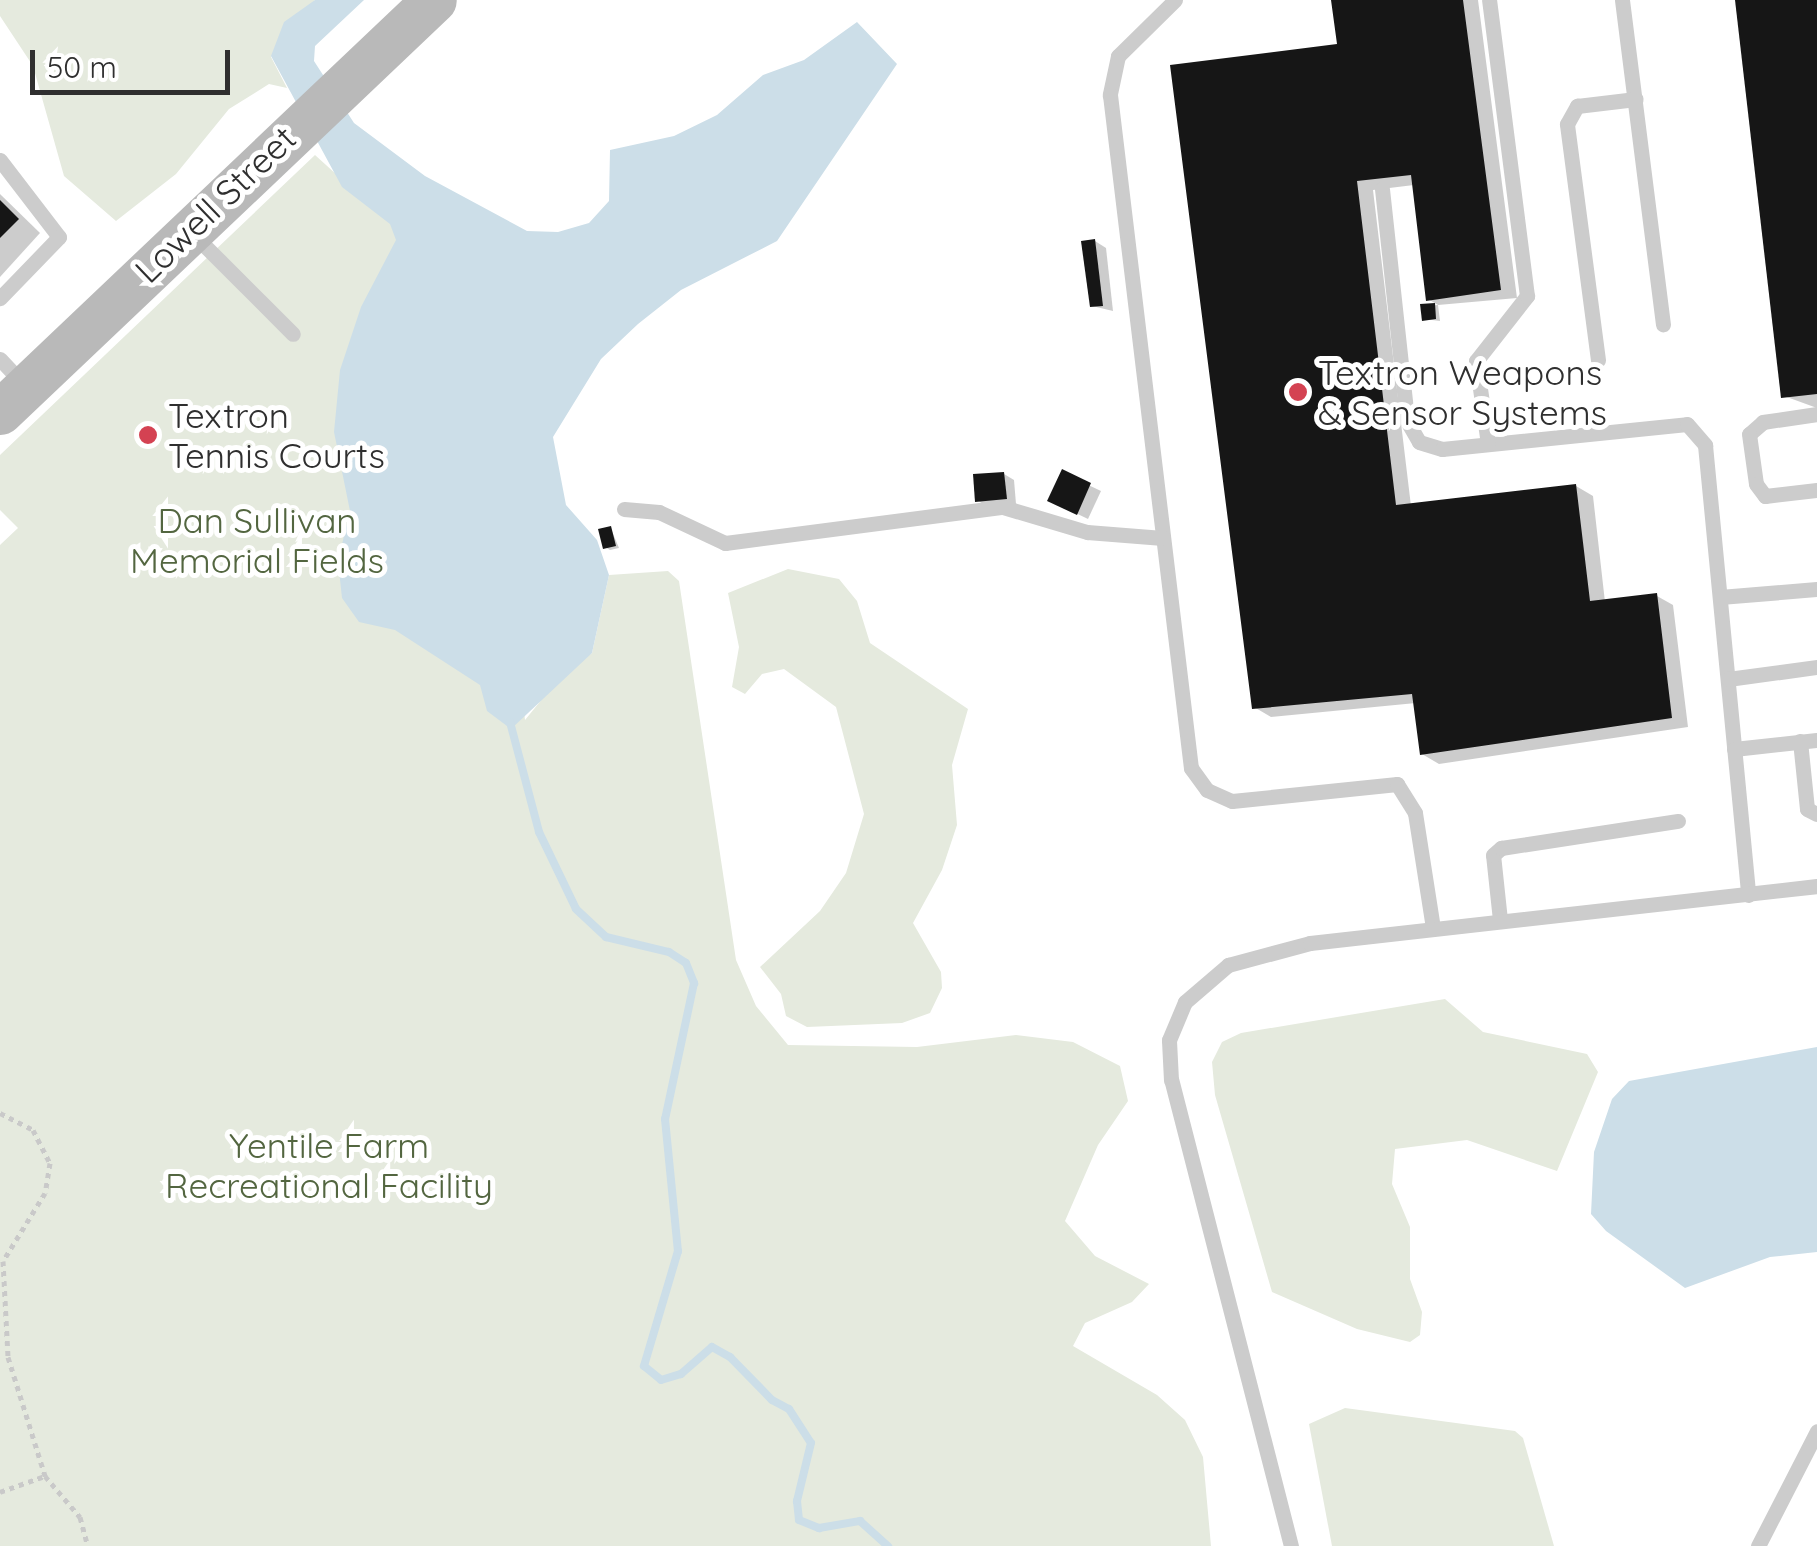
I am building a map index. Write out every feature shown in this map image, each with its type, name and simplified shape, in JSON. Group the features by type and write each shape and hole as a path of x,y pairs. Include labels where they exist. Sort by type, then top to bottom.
{"main road":[{"name":"Lowell Street","path":"9,386 188,230 434,0"}],"lane":[{"path":"1175,0 1124,48 1110,85 1195,776 1215,796 1232,801 1397,784 1415,812 1433,928"},
{"path":"1488,444 1476,361 1527,296 1489,0"},
{"path":"1622,0 1663,324"},
{"path":"1598,360 1567,124 1578,106 1636,98"},
{"path":"0,160 59,238 0,298"},
{"path":"1382,189 1408,427 1419,442 1436,449 1687,424 1705,445 1748,895"},
{"path":"188,230 293,334"},
{"path":"1817,414 1763,422 1749,434 1756,484 1765,496 1817,490"},
{"path":"624,509 659,512 725,543 1003,508 1087,532 1163,538"},
{"path":"1720,597 1817,588"},
{"path":"1728,679 1817,668"},
{"path":"1734,750 1808,740 1807,809 1817,814"},
{"path":"1500,920 1493,855 1501,848 1678,821"},
{"path":"1290,1546 1170,1080 1169,1040 1186,1002 1228,965 1310,943 1817,886"},
{"path":"1758,1546 1817,1431"}],"path":[{"path":"0,1114 34,1130 50,1162 45,1193 7,1245 8,1357 45,1476 80,1517 88,1546"},
{"path":"0,1240 7,1245"},
{"path":"0,1492 45,1476"}],"green space":[{"path":"0,0 315,0 271,57 287,88 269,84 229,109 176,174 116,221 64,176 33,66 0,16"},
{"path":"315,155 478,303 525,720 561,676 592,653 609,575 668,571 679,581 736,960 756,1006 788,1045 917,1047 1016,1035 1073,1042 1120,1066 1128,1101 1098,1145 1065,1221 1095,1256 1149,1284 1132,1302 1085,1323 1073,1346 1157,1395 1185,1420 1203,1457 1211,1546 0,1546 0,545 18,528 0,510 0,455"},
{"path":"788,569 839,579 857,601 870,643 968,709 952,765 957,825 942,870 913,923 941,972 942,988 930,1013 902,1023 807,1027 786,1016 781,994 760,967 820,911 846,873 864,814 836,707 784,669 762,674 745,694 732,687 739,647 728,593"},
{"path":"1445,999 1483,1032 1587,1054 1598,1072 1557,1171 1467,1140 1395,1149 1392,1184 1410,1227 1410,1279 1422,1312 1420,1335 1410,1342 1357,1329 1272,1292 1215,1095 1212,1062 1222,1042 1241,1033"},
{"path":"1345,1408 1515,1431 1523,1438 1554,1546 1332,1546 1309,1424"}],"water":[{"path":"315,0 364,0 315,46 314,61 354,123 425,176 527,231 558,232 589,223 609,201 610,150 674,136 717,115 763,75 804,60 857,22 897,64 777,241 681,290 638,324 601,359 553,437 566,505 597,540 609,575 592,653 511,729 487,711 480,685 395,630 359,622 342,598 338,561 350,511 334,432 340,370 361,307 396,240 390,224 342,187 271,56 284,22"},
{"path":"1817,1047 1817,1252 1770,1257 1685,1288 1606,1231 1591,1214 1594,1152 1612,1099 1629,1081"}],"building":[{"name":"Textron Weapons & Sensor Systems","path":"1331,0 1463,0 1501,290 1426,301 1411,175 1357,181 1396,505 1576,484 1590,601 1657,593 1672,718 1420,755 1412,694 1252,709 1170,65 1337,44"},
{"path":"1735,0 1817,0 1817,394 1781,398"},
{"path":"0,200 19,219 0,238"},
{"path":"1095,239 1103,306 1090,307 1081,241"},
{"path":"1435,303 1436,319 1422,321 1420,304"},
{"path":"1062,469 1091,483 1077,515 1047,501"},
{"path":"1004,472 1007,499 975,502 973,474"},
{"path":"611,526 616,546 603,549 598,529"}],"waterway":[{"path":"510,722 539,832 576,909 606,937 669,952 686,963 694,983 665,1119 678,1251 644,1366 661,1380 681,1374 712,1347 730,1357 772,1400 789,1409 811,1443 797,1501 799,1520 819,1528 860,1521 888,1546"}],"place":[{"name":"Textron Weapons & Sensor Systems","path":"1298,392"},
{"name":"Textron Tennis Courts","path":"148,435"}],"park label":[{"name":"Dan Sullivan Memorial Fields","path":"257,540"},
{"name":"Yentile Farm Recreational Facility","path":"329,1165"}]}
